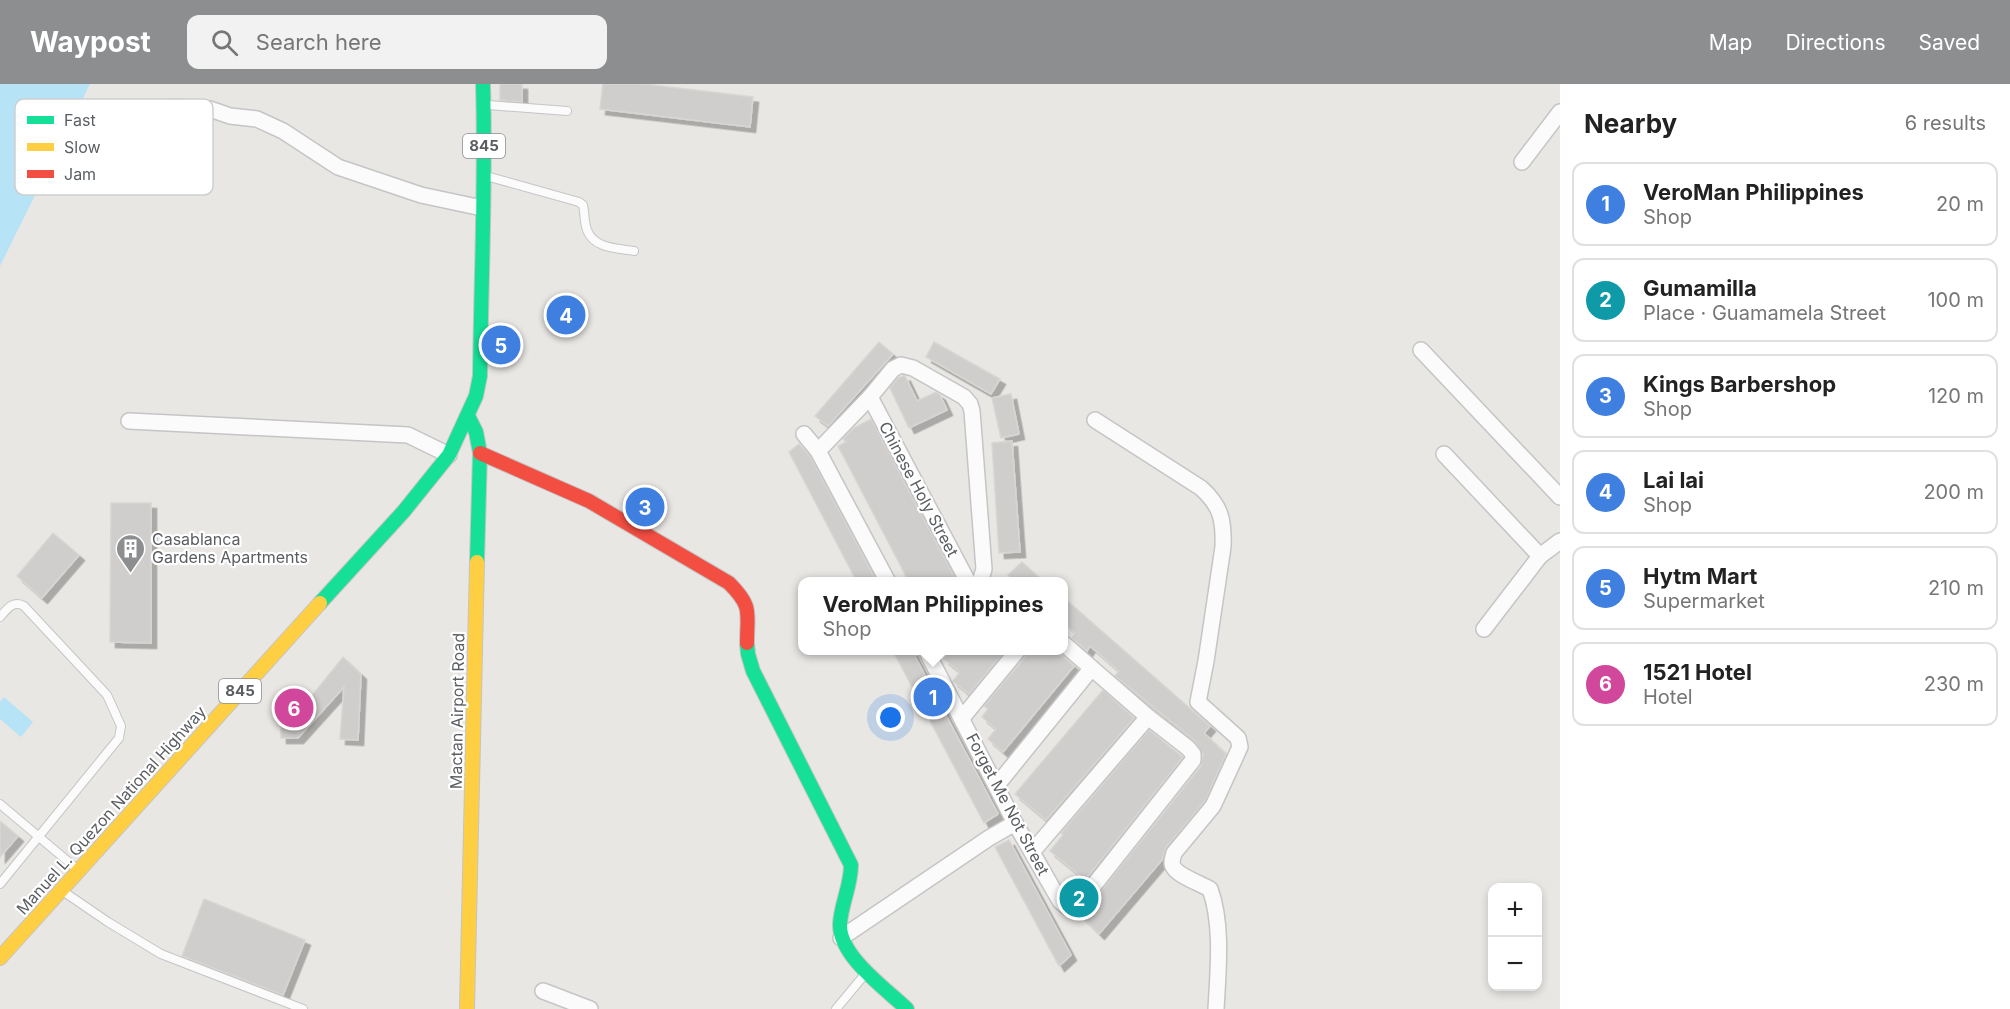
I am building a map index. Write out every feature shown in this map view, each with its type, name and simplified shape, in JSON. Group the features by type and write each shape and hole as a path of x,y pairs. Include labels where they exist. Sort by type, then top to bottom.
{"main road":[{"name":"Manuel L. Quezon National Highway","path":"0,958 60,889 404,512 449,455 476,396 480,376 484,176 483,84"},
{"name":"Mactan Airport Road","path":"467,1009 480,453 476,432 468,416"},
{"path":"480,453 589,501 729,583 742,596 750,611 747,650 753,671 850,865 852,879 840,922 841,938 850,955 907,1009"}],"street":[{"path":"213,110 230,116 257,119 283,132 338,167 421,195 482,208"},
{"path":"1522,162 1560,112"},
{"path":"1421,350 1560,497"},
{"path":"818,451 870,397 893,369 902,365 913,368 964,398 970,404 982,575"},
{"name":"Chinese Holy Street","path":"870,397 965,577"},
{"path":"1095,420 1201,488 1212,498 1220,513 1224,530 1198,702 1241,743 1213,806 1174,853 1172,862 1173,868 1180,873 1210,889 1215,901 1218,953 1216,1009"},
{"path":"129,421 408,435 449,455"},
{"path":"804,434 818,451 885,577"},
{"path":"1444,454 1540,556"},
{"path":"1484,629 1540,556 1560,541"},
{"path":"1032,852 1148,717 1068,648"},
{"name":"Forget Me Not Street","path":"928,655 963,718 1015,822 1060,901 1066,907 1075,909 1082,902 1191,763 1193,754 1188,748 1148,717"},
{"path":"963,718 1015,655"},
{"path":"997,785 1091,669"},
{"path":"841,938 1015,822"},
{"path":"543,991 590,1009"}],"lane":[{"path":"483,105 567,111"},
{"path":"484,176 579,202 583,206 586,229 597,243 634,251"},
{"path":"0,617 13,604 24,606 106,695 121,726 119,738 0,884"},
{"path":"0,804 78,870"},
{"path":"60,889 161,954 303,1009"},
{"path":"836,1009 866,972"}],"water":[{"path":"0,84 90,84 83,99 15,99 15,195 35,195 0,266"},
{"path":"4,697 33,722 21,737 0,719 0,702"}],"building":[{"path":"500,84 522,84 522,102 500,100"},
{"path":"603,84 644,84 753,97 750,127 600,109"},
{"path":"879,342 893,354 828,426 815,416"},
{"path":"934,342 1000,379 991,394 926,357"},
{"path":"903,376 917,401 936,392 940,395 947,410 909,428 890,388 898,378"},
{"path":"1011,394 1019,434 1001,438 992,398"},
{"path":"871,419 954,577 906,577 838,446 846,442 843,439 854,428"},
{"path":"1012,441 1020,552 999,553 992,443"},
{"path":"799,444 810,456 874,577 854,577 789,452"},
{"name":"Casablanca Gardens Apartments","path":"111,503 151,503 151,643 110,642"},
{"path":"53,533 79,555 42,598 17,576"},
{"path":"1022,562 1038,577 1010,577 1008,575"},
{"path":"1068,602 1210,726 1204,733 1226,754 1205,801 1166,847 1162,860 1099,934 1081,916 1201,766 1203,754 1194,740 1115,676 1119,671 1090,646 1087,651 1072,638 1075,633 1068,627"},
{"path":"895,655 914,655 998,814 984,823"},
{"path":"948,655 1002,655 969,694 953,681 960,672 944,659"},
{"path":"1062,655 1074,666 1003,752 988,739 996,729 982,717 988,709 984,706 1026,656"},
{"path":"343,657 361,674 358,740 340,739 344,687 298,738 281,738 281,722 290,723"},
{"path":"1103,690 1134,718 1046,820 1015,794"},
{"path":"1149,730 1183,757 1085,880 1050,851 1063,835 1061,833"},
{"path":"0,821 18,836 0,857"},
{"path":"1009,840 1071,955 1059,966 995,847"},
{"path":"204,899 305,940 283,995 182,956"}],"traffic: fast":[{"path":"320,603 404,511 449,455 476,396 480,376 484,193 483,84"},
{"path":"468,416 476,432 480,453 477,562"},
{"path":"747,643 753,671 851,865 840,924 847,948 865,971 907,1009"}],"traffic: slow":[{"path":"467,1009 477,562"},
{"path":"0,958 320,603"}],"traffic: jam":[{"path":"480,453 589,501 729,583 742,598 747,610 747,643"}],"place":[{"name":"Lai lai","path":"566,315"},
{"name":"Hytm Mart","path":"501,345"},
{"name":"Kings Barbershop","path":"645,507"},
{"name":"Casablanca Gardens Apartments","path":"131,574"},
{"name":"VeroMan Philippines","path":"933,697"},
{"name":"1521 Hotel","path":"294,708"},
{"name":"Gumamilla","path":"1079,898"}]}
